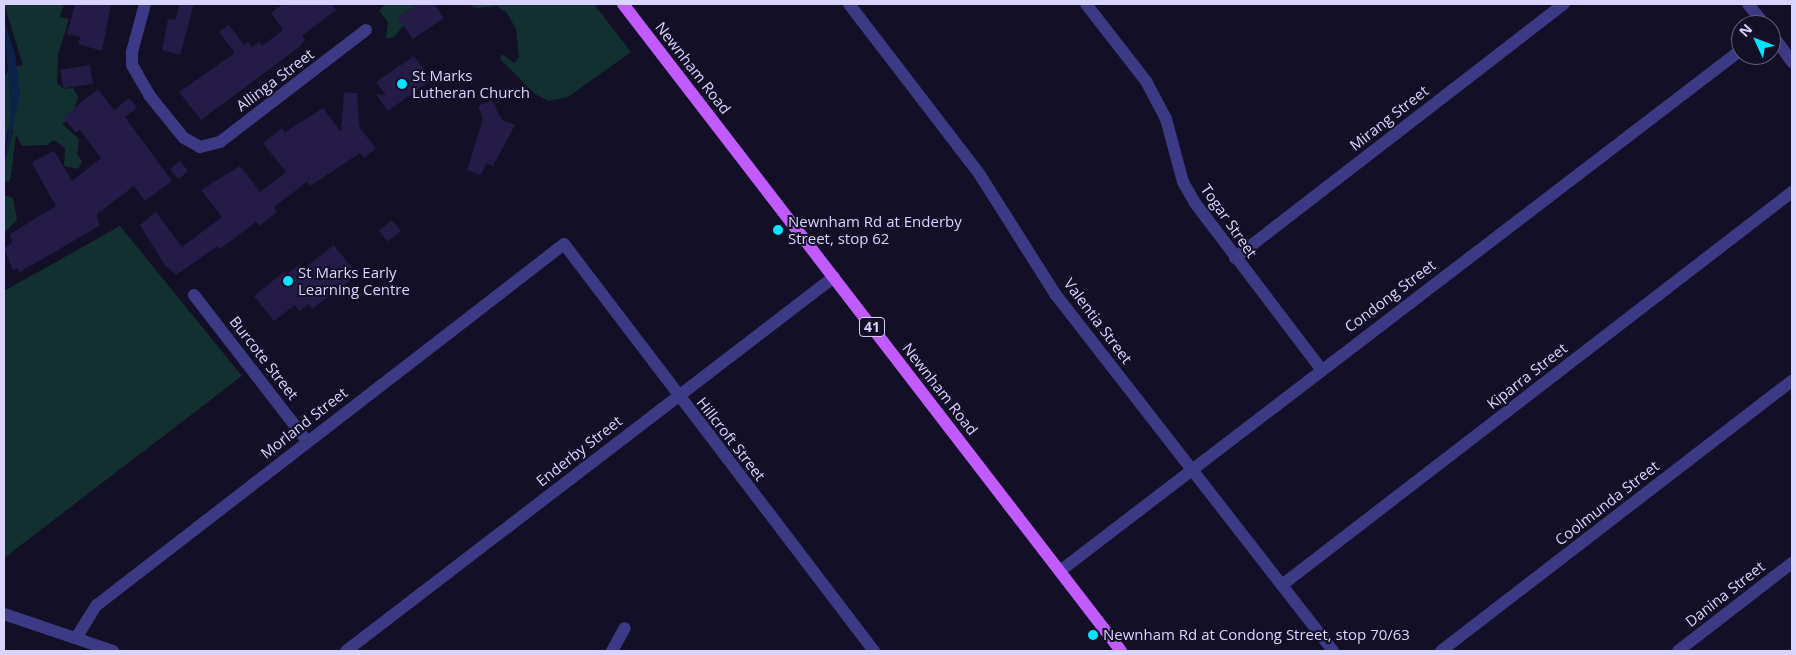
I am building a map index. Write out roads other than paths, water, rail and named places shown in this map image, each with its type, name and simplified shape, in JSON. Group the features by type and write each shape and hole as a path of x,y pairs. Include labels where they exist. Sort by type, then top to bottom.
{"main road":[{"name":"Newnham Road","path":"623,4 1121,651"}],"street":[{"name":"Allinga Street","path":"145,4 132,52 132,65 149,95 184,138 200,147 220,142 366,30"},
{"name":"Valentia Street","path":"849,4 980,175 1056,295 1333,651"},
{"name":"Togar Street","path":"1086,4 1146,80 1166,119 1183,182 1235,258 1321,369"},
{"name":"Mirang Street","path":"1235,258 1564,4"},
{"path":"1748,4 1757,15"},
{"path":"1781,47 1792,62"},
{"name":"Condong Street","path":"1060,571 1193,470 1321,369 1731,58"},
{"name":"Kiparra Street","path":"1282,585 1792,192"},
{"name":"Hillcroft Street","path":"564,244 677,396 874,651"},
{"name":"Morland Street","path":"76,638 97,605 564,244"},
{"name":"Enderby Street","path":"346,651 834,277"},
{"name":"Burcote Street","path":"194,296 307,441"},
{"name":"Coolmunda Street","path":"1441,651 1792,381"},
{"name":"Danina Street","path":"1678,651 1792,563"},
{"path":"4,614 113,651"},
{"path":"612,651 624,628"}],"water":[{"path":"4,20 15,54 20,95 4,168 11,112"}],"place":[{"name":"St Marks Lutheran Church","path":"402,84"},
{"name":"Newnham Rd at Enderby Street, stop 62","path":"778,230"},
{"name":"St Marks Early Learning Centre","path":"288,281"},
{"name":"Newnham Rd at Condong Street, stop 70/63","path":"1093,635"}]}
